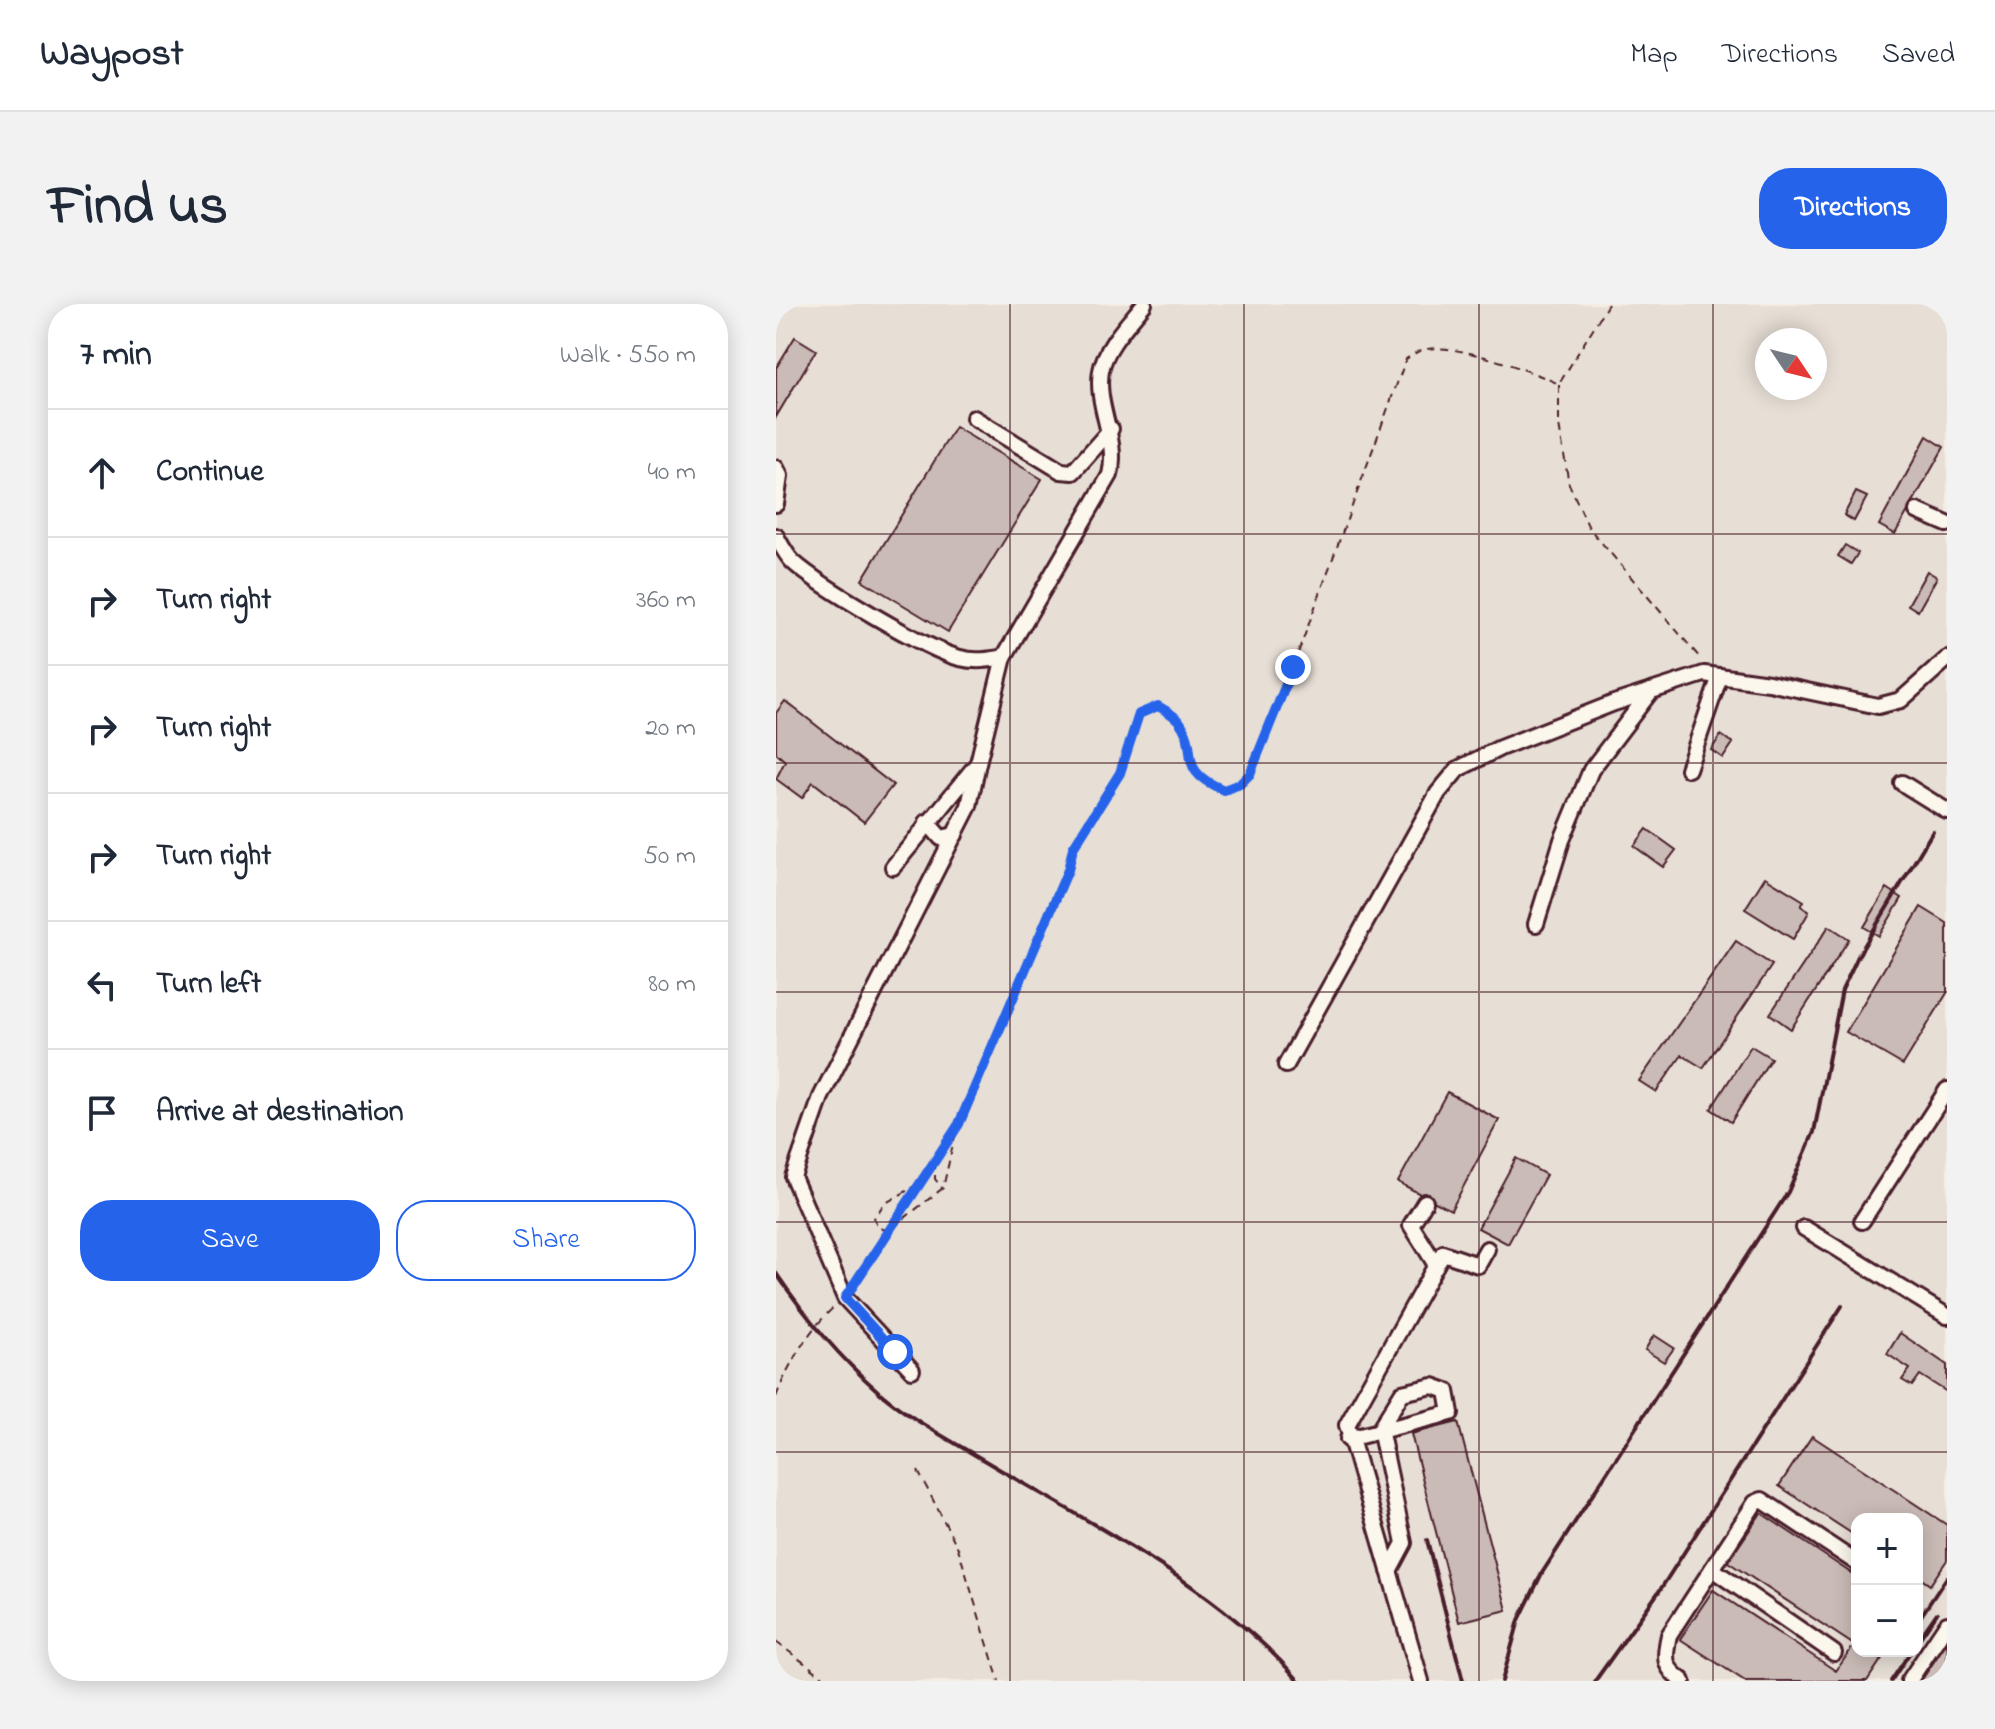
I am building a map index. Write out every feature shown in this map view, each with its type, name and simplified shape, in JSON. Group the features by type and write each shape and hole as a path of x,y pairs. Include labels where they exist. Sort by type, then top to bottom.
{"street":[{"path":"912,1370 845,1298 793,1177 821,1097 969,806 1004,657 1110,475 1113,461 1111,429 1100,385 1101,369 1108,352 1144,304"},
{"path":"974,418 1061,471 1073,472 1111,429"},
{"path":"776,468 780,476 776,504"},
{"path":"1917,511 1947,524"},
{"path":"776,536 792,561 932,648 960,658 982,661 1004,657"},
{"path":"1286,1065 1438,793 1458,769 1500,748 1704,674 1769,683 1878,706 1901,700 1947,659"},
{"path":"1688,769 1716,676"},
{"path":"1536,924 1562,840 1591,770 1651,691"},
{"path":"893,867 978,763"},
{"path":"1902,783 1947,811"},
{"path":"927,822 941,838 955,835"},
{"path":"1862,1221 1947,1090"},
{"path":"1425,1202 1411,1225 1436,1265"},
{"path":"1804,1228 1947,1316"},
{"path":"1421,1681 1348,1439 1347,1425 1443,1253 1478,1265 1487,1249"},
{"path":"1348,1439 1380,1429 1451,1413 1447,1391 1433,1386 1402,1393 1380,1429 1404,1543 1389,1571"},
{"path":"1683,1681 1671,1673 1663,1658 1669,1635 1755,1503 1762,1500 1851,1559"},
{"path":"1712,1569 1834,1653"},
{"path":"1909,1681 1947,1624"}],"path":[{"path":"1608,304 1559,384 1559,425 1569,484 1589,528 1641,586 1665,621 1692,646 1716,676"},
{"path":"776,1397 785,1373 815,1325 845,1298 956,1128 1068,870 1073,848 1120,773 1139,714 1158,706 1178,720 1186,736 1190,766 1207,783 1224,790 1240,784 1250,774 1293,667 1406,359 1422,350 1440,348 1531,370 1559,384"},
{"path":"888,1231 943,1188 956,1128"},
{"path":"935,1161 935,1179 943,1188"},
{"path":"888,1231 878,1227 874,1218 884,1204 920,1183"},
{"path":"918,1471 958,1548 999,1681"},
{"path":"776,1642 829,1681"}],"shaded area":[{"path":"776,304 1947,304 1947,1681 776,1681"}],"building":[{"path":"795,337 816,350 776,417 776,368"},
{"path":"955,427 1042,479 948,632 862,580"},
{"path":"1927,436 1944,447 1895,534 1879,525"},
{"path":"1856,492 1867,497 1854,521 1844,515"},
{"path":"1845,545 1858,553 1851,564 1838,556"},
{"path":"1927,571 1937,577 1918,611 1908,605"},
{"path":"785,701 893,785 864,822 813,782 802,798 776,779 785,761 776,753 776,713"},
{"path":"1721,735 1733,743 1723,758 1711,750"},
{"path":"1647,829 1676,850 1663,867 1634,846"},
{"path":"1765,877 1804,901 1801,906 1809,912 1793,939 1745,909"},
{"path":"1887,888 1902,898 1879,936 1864,927"},
{"path":"1921,907 1947,923 1947,993 1903,1065 1846,1032"},
{"path":"1829,926 1849,939 1791,1029 1770,1014"},
{"path":"1736,941 1772,965 1703,1068 1682,1055 1656,1092 1639,1081"},
{"path":"1751,1046 1771,1058 1731,1122 1711,1109"},
{"path":"1447,1092 1499,1120 1451,1210 1435,1202 1429,1193 1420,1194 1398,1182"},
{"path":"1516,1158 1546,1175 1508,1244 1478,1228"},
{"path":"1900,1333 1947,1365 1947,1392 1920,1375 1912,1386 1902,1380 1910,1369 1887,1354"},
{"path":"1654,1335 1674,1348 1664,1362 1645,1350"},
{"path":"1458,1422 1507,1610 1459,1622 1411,1434"},
{"path":"1812,1436 1947,1525 1947,1560 1930,1585 1923,1580 1923,1513 1851,1513 1851,1533 1779,1486"},
{"path":"1761,1513 1851,1573 1851,1643 1728,1562"},
{"path":"1713,1590 1836,1671 1851,1649 1851,1657 1883,1657 1867,1681 1745,1681 1680,1639"},
{"path":"1947,1642 1947,1681 1921,1681"}],"railway":[{"path":"1502,1681 1519,1620 1542,1573 1788,1192 1814,1132 1842,990 1858,956 1933,831"},
{"path":"776,1273 837,1351 892,1403 934,1431 1114,1536 1194,1588 1267,1647 1299,1681"},
{"path":"1595,1681 1660,1590 1842,1306"},
{"path":"1427,1540 1463,1681"},
{"path":"1923,1613 1947,1577"},
{"path":"1923,1633 1937,1613"},
{"path":"1891,1681 1907,1657"}],"route":[{"path":"895,1352 845,1298 959,1124 1068,870 1073,848 1120,773 1139,714 1158,706 1178,720 1186,736 1190,766 1207,783 1224,790 1240,784 1250,774 1293,667"}]}
